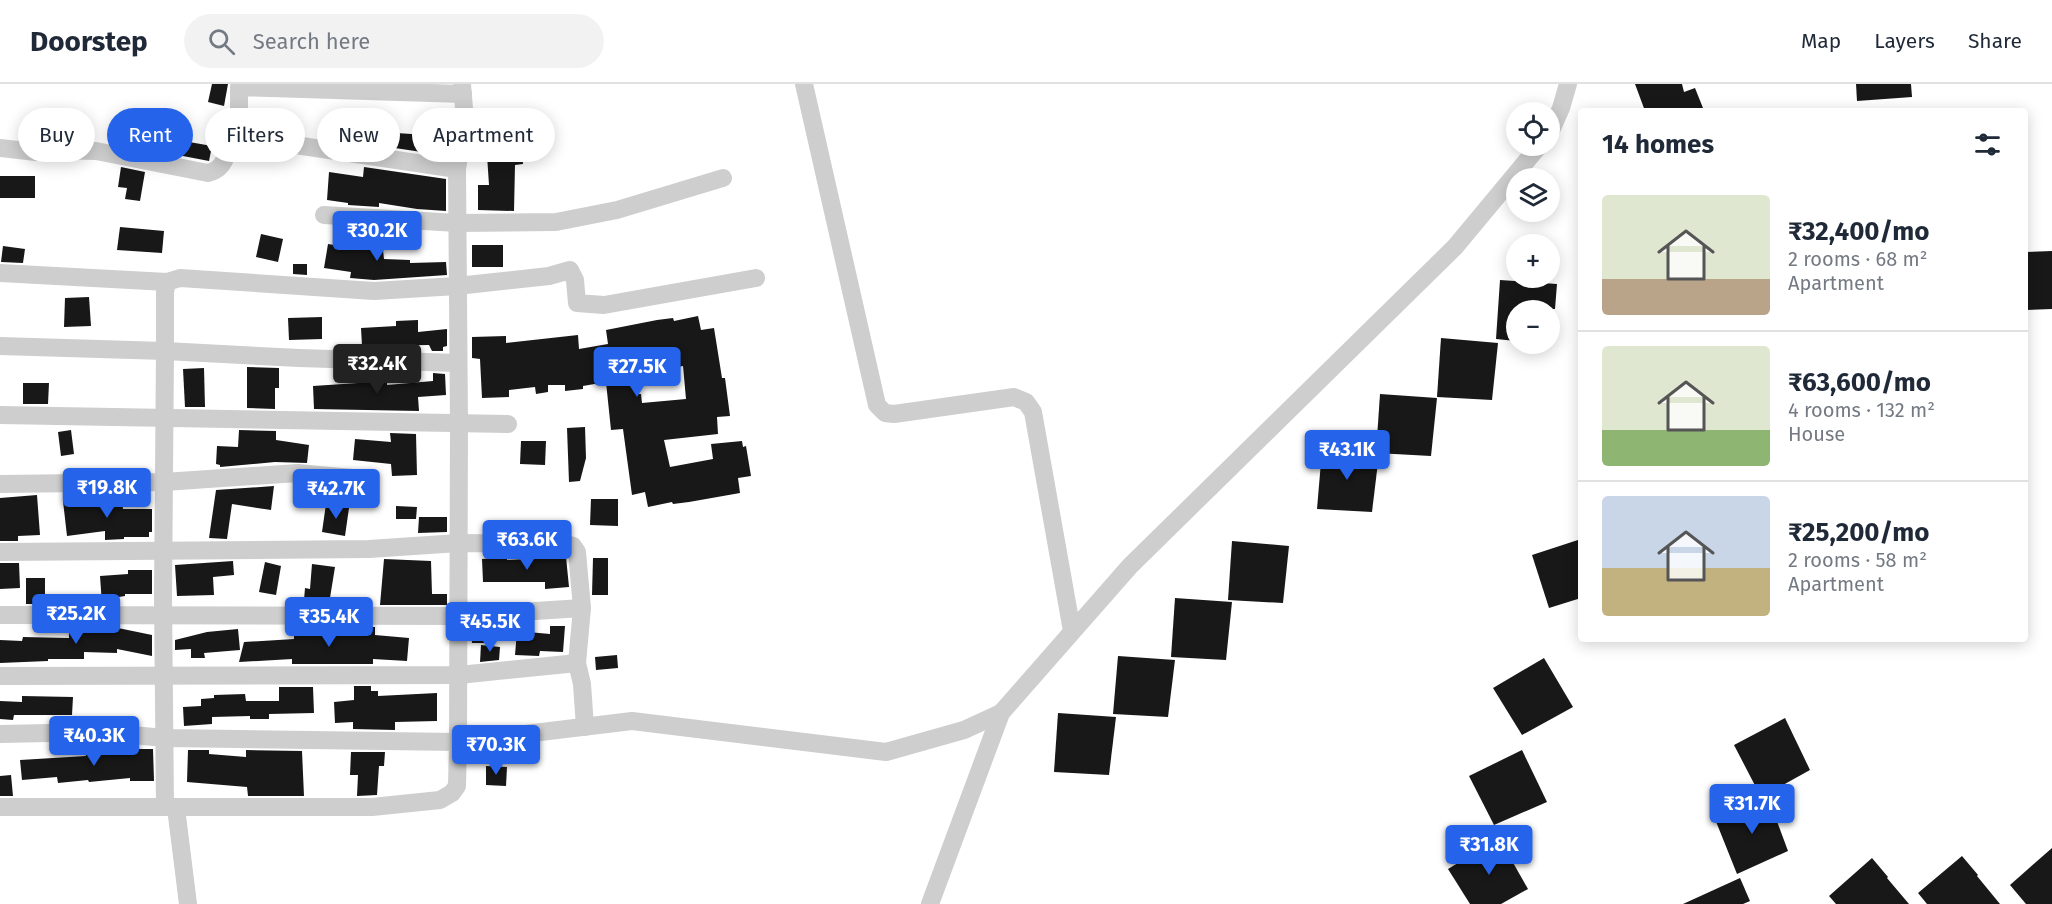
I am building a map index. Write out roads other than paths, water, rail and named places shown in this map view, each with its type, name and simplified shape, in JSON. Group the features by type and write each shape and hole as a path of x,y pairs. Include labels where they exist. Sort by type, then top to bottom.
{"street":[{"path":"804,84 878,405 885,413 894,414 1014,397 1026,402 1033,412 1072,631"},
{"path":"1560,110 1568,84"},
{"path":"0,807 372,807 440,800 452,793 457,786 459,424 457,170 465,121 463,89 239,87 239,108"},
{"path":"305,147 457,170"},
{"path":"0,148 36,152 96,151 208,173 217,171 224,162"},
{"path":"930,904 1001,713 1130,566 1455,247 1531,156"},
{"path":"324,215 457,223 556,222 617,210 723,178"},
{"path":"0,273 167,282 180,278 374,291 457,286 549,276 570,270 575,280 577,303 604,304 756,278"},
{"path":"167,282 165,292 164,482 165,738 170,807 188,904"},
{"path":"0,346 458,363"},
{"path":"0,415 508,424"},
{"path":"0,484 164,482 298,473 352,478"},
{"path":"0,552 369,549 459,543 566,544 573,546 577,552 582,608 577,663 582,684 585,727"},
{"path":"0,615 459,616 582,608"},
{"path":"0,676 459,675 577,663"},
{"path":"0,734 99,732 165,738 458,742 632,721 886,752 964,730 1001,713"}]}
